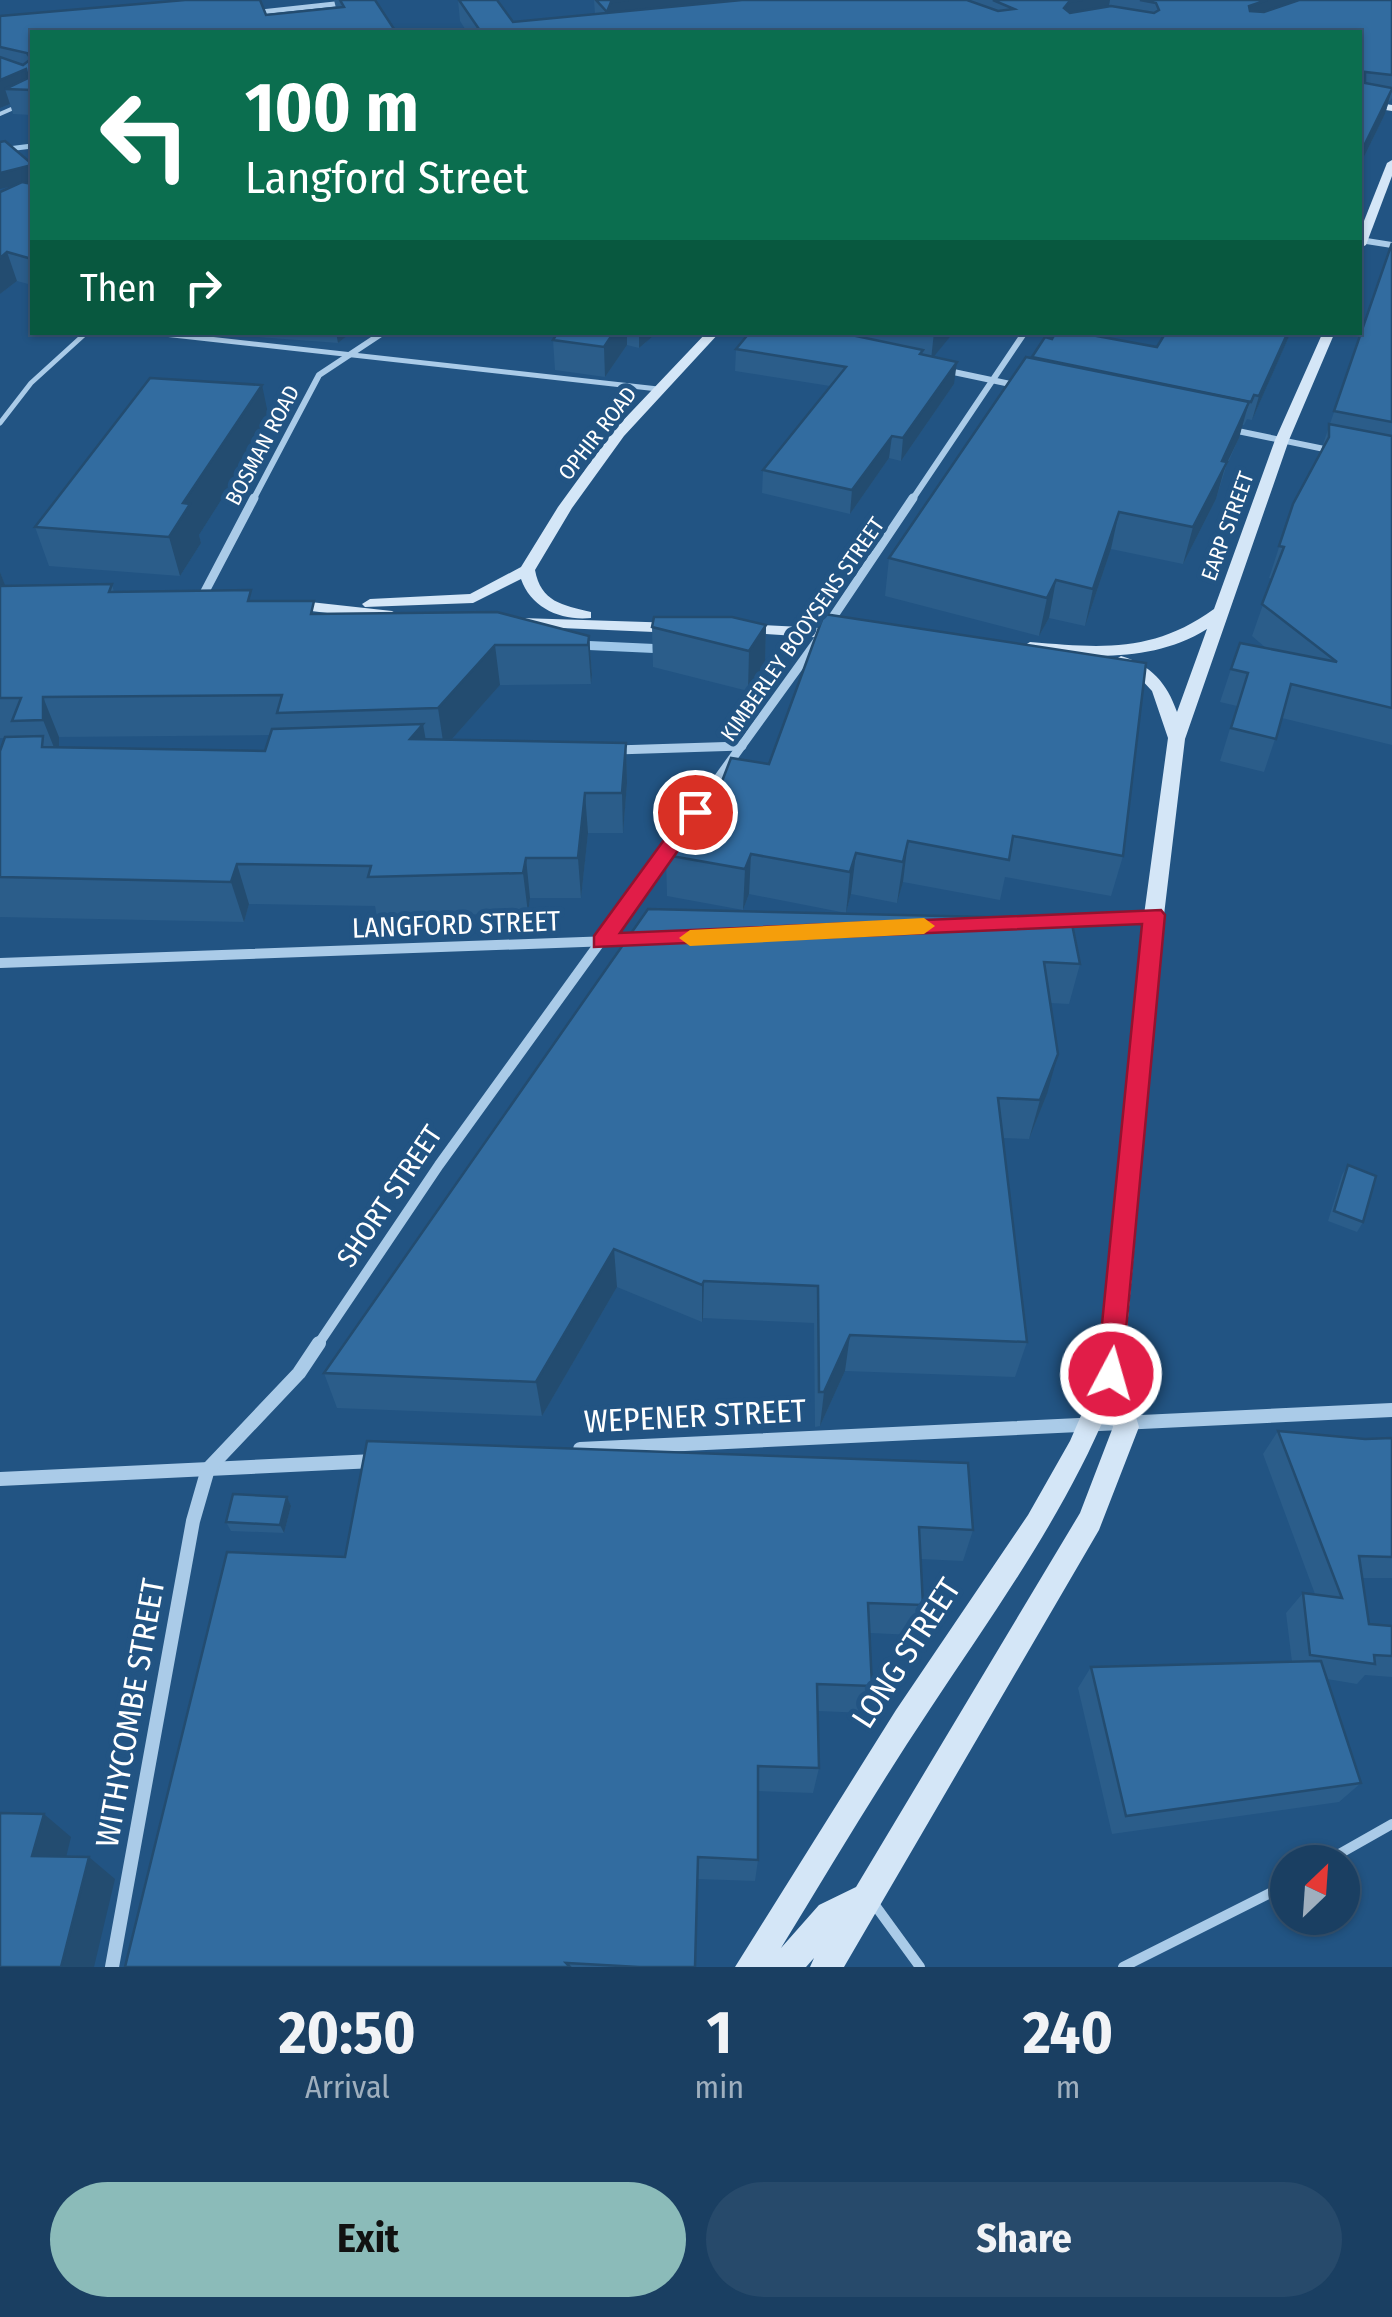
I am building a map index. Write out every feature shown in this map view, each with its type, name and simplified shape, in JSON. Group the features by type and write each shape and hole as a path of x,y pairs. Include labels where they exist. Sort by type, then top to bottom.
{"street":[{"path":"249,13 359,2"},
{"path":"1362,103 1392,108"},
{"path":"1362,239 1392,163"},
{"path":"1362,242 1392,245"},
{"name":"BOSMAN ROAD","path":"201,600 320,375 379,335"},
{"name":"OPHIR ROAD","path":"527,570 565,506 658,388 711,335"},
{"name":"KIMBERLEY BOOYSENS STREET","path":"602,942 824,632 1023,335"},
{"name":"EARP STREET","path":"1176,739 1282,440 1328,335"},
{"path":"936,368 1032,388"},
{"path":"1224,428 1337,452"},
{"path":"326,607 474,598 527,570 530,591 542,604 636,628"},
{"path":"182,598 219,600"},
{"path":"272,604 429,618"},
{"path":"1013,646 1091,652 1175,643 1195,633 1220,611"},
{"path":"496,622 695,628"},
{"path":"714,629 861,635"},
{"path":"1091,652 1132,664 1154,679 1167,703 1176,739"},
{"name":"LONG STREET","path":"751,1967 906,1720 1037,1524 1111,1374 1154,915 1176,739"},
{"path":"605,751 742,746"},
{"path":"1055,920 1154,915"},
{"name":"LANGFORD STREET","path":"0,964 661,939"},
{"name":"SHORT STREET","path":"208,1469 299,1373 439,1165 602,942"},
{"name":"LONG STREET","path":"1111,1374 1126,1427"},
{"name":"WEPENER STREET","path":"573,1450 838,1436 1086,1430 1392,1410"},
{"path":"826,1967 1090,1520 1126,1427"},
{"path":"0,1478 381,1460"},
{"name":"WITHYCOMBE STREET","path":"112,1967 194,1521 208,1469"},
{"path":"786,1967 830,1916 869,1897"}],"lane":[{"path":"0,114 30,101"},
{"path":"0,423 30,383 84,335"},
{"path":"174,335 658,388"},
{"path":"1356,1845 1392,1824"},
{"path":"1123,1967 1270,1893"},
{"path":"869,1897 920,1967"}],"building":[{"path":"185,0 260,0 266,15 344,7 340,0 375,0 395,30 30,30 30,58 27,53 0,47 0,16"},
{"path":"459,0 497,0 513,22 742,0 967,0 998,11 1014,9 993,0 1082,0 1069,2 1064,8 1070,13 1111,6 1154,13 1159,10 1156,3 1140,0 1267,0 1249,6 1250,11 1264,12 1299,0 1392,0 1392,75 1365,72 1365,83 1392,89 1362,150 1362,30 480,30"},
{"path":"596,0 628,0 611,2 607,12"},
{"path":"0,57 23,65 30,60 30,90 5,89 28,78 26,69 0,80"},
{"path":"5,141 30,166 0,173 0,142"},
{"path":"22,182 30,184 30,258 7,252 0,258 0,192"},
{"path":"1392,243 1392,422 1334,411"},
{"path":"556,335 612,335 604,347 553,340"},
{"path":"748,335 851,335 923,350 920,354 957,362 903,438 892,436 852,490 763,470 846,367 736,349"},
{"path":"1054,335 1091,335 1157,347 1164,335 1287,335 1259,396 1254,395 1251,402 1032,357 1045,337 1052,339"},
{"path":"1026,357 1249,402 1222,461 1227,462 1193,527 1119,512 1093,589 1056,580 1047,598 889,558"},
{"path":"150,378 262,385 183,503 190,504 169,537 35,527"},
{"path":"1329,424 1392,436 1392,708 1291,684 1276,739 1231,728 1248,673 1231,669 1240,643 1337,662 1262,604 1284,547 1279,546 1293,504 1329,437"},
{"path":"112,584 109,592 251,590 248,601 314,601 311,614 497,612 589,636 588,645 495,645 438,708 277,713 282,695 43,697 43,720 12,721 21,698 0,698 0,586"},
{"path":"824,614 1146,663 1123,856 1013,836 1009,860 908,841 903,862 856,853 850,872 751,854 745,869 666,855 678,826 690,828 707,787 719,789 731,758 769,764"},
{"path":"654,617 732,617 766,625 749,651 652,627"},
{"path":"423,724 410,739 626,743 622,793 585,793 578,858 526,858 523,873 368,877 371,866 237,864 231,882 0,877 0,751 5,737 43,736 42,747 265,751 272,729"},
{"path":"648,909 1071,919 1080,964 1044,962 1058,1054 1040,1100 998,1098 1027,1342 850,1335 824,1392 819,1392 818,1286 704,1281 702,1285 614,1249 536,1382 324,1373"},
{"path":"1348,1165 1376,1176 1363,1222 1334,1211"},
{"path":"1278,1431 1392,1438 1392,1557 1359,1556 1369,1624 1392,1626 1392,1656 1374,1655 1375,1664 1310,1655 1303,1593 1342,1598"},
{"path":"367,1441 968,1463 973,1530 919,1527 923,1605 868,1603 872,1686 817,1684 819,1768 758,1766 758,1860 698,1857 695,1967 566,1963 570,1967 125,1967 227,1552 345,1557"},
{"path":"233,1494 287,1497 280,1525 226,1522"},
{"path":"1321,1661 1361,1783 1126,1816 1091,1667"},
{"path":"0,1813 44,1814 32,1856 89,1857 61,1967 0,1967"}],"waterway":[{"path":"0,150 30,146"},
{"path":"578,645 665,649"}],"slow traffic":[{"path":"690,938 924,926"}],"route":[{"path":"695,812 602,942 1154,915 1111,1374"}]}
